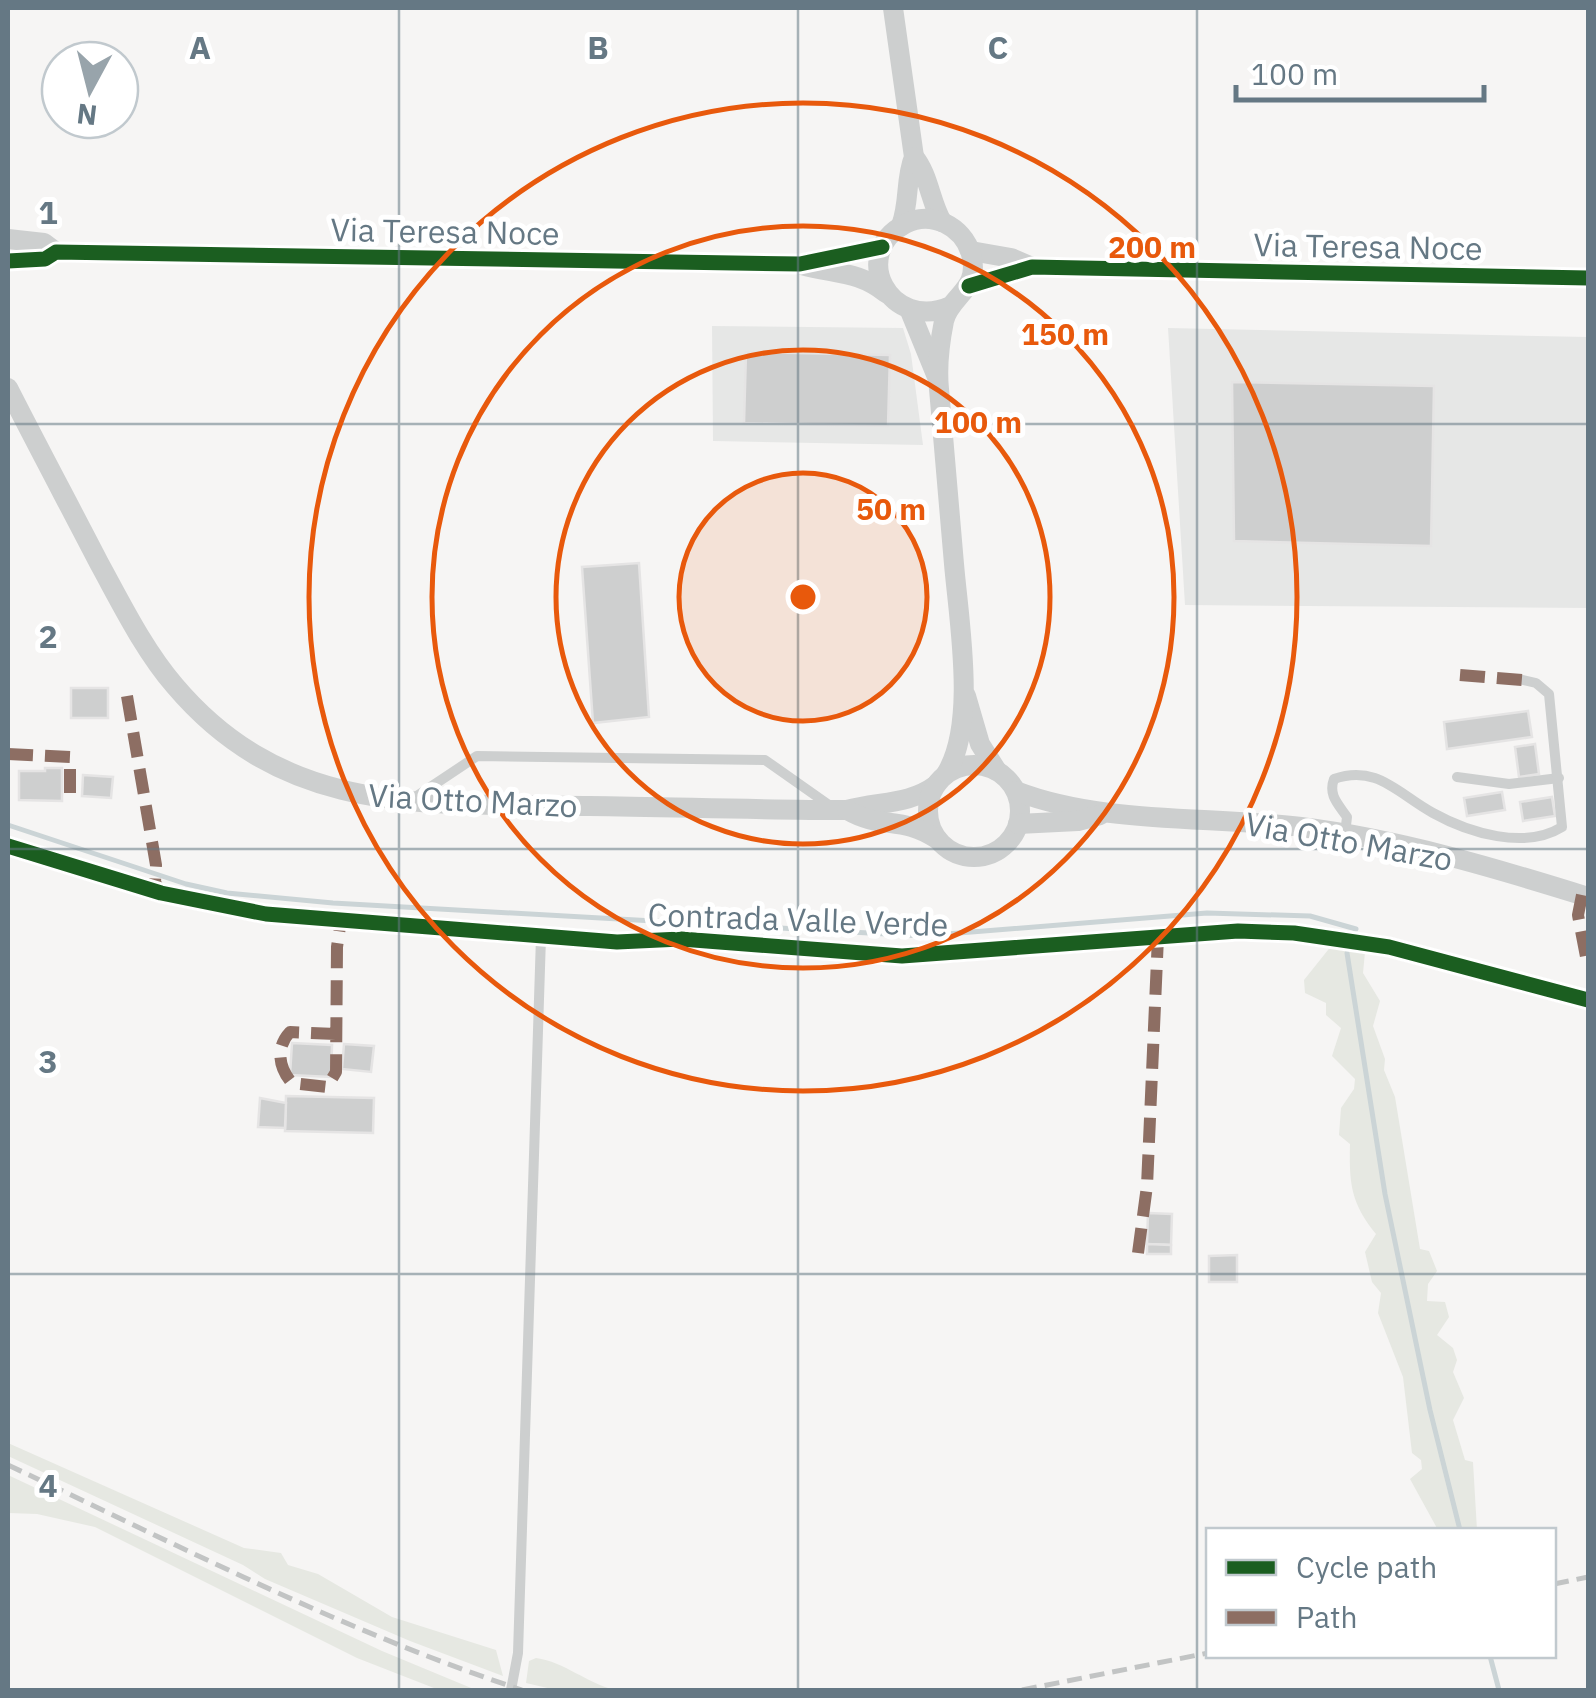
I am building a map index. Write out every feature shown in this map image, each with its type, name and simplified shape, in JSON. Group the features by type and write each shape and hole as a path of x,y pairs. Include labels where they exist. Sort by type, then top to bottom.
{"street":[{"path":"893,8 914,157 908,172 908,205 901,226 882,247 879,271 887,293 910,311 938,379"},
{"path":"914,157 924,168 927,188 942,222 964,239 973,263 969,286 944,319 938,379 964,692 956,758 941,780 928,813 937,838 961,855 989,854 1010,839 1020,809 1016,791 988,760 980,744 964,692"},
{"path":"901,226 921,219 942,222"},
{"name":"Via Teresa Noce","path":"8,239 44,244 56,252 800,264 882,247"},
{"name":"Via Teresa Noce","path":"8,261 45,259 56,252"},
{"name":"Via Teresa Noce","path":"971,252 1010,258 1032,267"},
{"name":"Via Teresa Noce","path":"800,264 831,273 863,276 887,293"},
{"name":"Via Teresa Noce","path":"969,286 1032,267 1588,278"},
{"path":"910,311 938,312 951,306"},
{"name":"Via Otto Marzo","path":"8,388 127,616 158,663 220,731 289,773 362,796 404,801 843,810 918,798 941,780"},
{"path":"941,780 972,765 998,771"},
{"name":"Via Otto Marzo","path":"1016,791 1045,802 1105,813 1268,824 1345,835 1473,863 1588,897"},
{"name":"Via Otto Marzo","path":"843,810 868,822 918,826 937,838"},
{"name":"Via Otto Marzo","path":"1018,824 1078,821 1105,813"},
{"name":"Contrada Valle Verde","path":"8,846 161,893 266,914 616,942 681,939 902,956 1238,931 1336,937 1588,1000"}],"lane":[{"path":"1345,835 1347,817 1331,787 1334,778 1347,774 1376,776 1445,819 1519,839 1549,835 1562,827 1549,694 1536,682 1523,680"},
{"path":"404,801 440,784 477,756 765,760 806,792 843,810"},
{"path":"1456,777 1509,784 1559,778"},
{"path":"511,1690 518,1652 542,936"}],"shaded area":[{"path":"712,326 903,328 911,354 923,445 713,441"},
{"path":"1168,328 1588,337 1588,608 1185,605"},
{"path":"1332,945 1365,952 1363,973 1380,1001 1373,1026 1395,1097 1420,1249 1429,1251 1437,1271 1428,1284 1427,1301 1445,1302 1449,1317 1437,1335 1453,1348 1457,1360 1453,1372 1464,1398 1453,1420 1465,1460 1473,1462 1477,1528 1437,1528 1410,1479 1422,1469 1421,1460 1412,1453 1403,1377 1378,1313 1381,1293 1372,1282 1365,1252 1376,1234 1361,1212 1351,1182 1350,1144 1339,1135 1341,1108 1354,1089 1355,1079 1332,1056 1341,1028 1326,1015 1326,1003 1305,993 1304,980"},
{"path":"8,1443 244,1548 281,1553 288,1565 318,1574 392,1617 496,1650 503,1676 265,1579 243,1565 8,1456"},
{"path":"8,1475 382,1651 476,1690 439,1690 357,1658 95,1527 37,1514 8,1513"},
{"path":"536,1658 615,1690 556,1690 526,1683 529,1661"}],"building":[{"path":"746,352 890,355 888,426 744,423"},
{"path":"1232,382 1434,386 1431,546 1234,541"},
{"path":"639,563 649,717 593,723 582,567"},
{"path":"71,688 108,688 108,718 71,718"},
{"path":"1528,711 1532,737 1447,749 1444,722"},
{"path":"1535,744 1539,774 1519,777 1515,747"},
{"path":"62,768 62,801 19,800 19,771"},
{"path":"83,775 113,777 111,798 82,796"},
{"path":"1502,792 1505,810 1467,816 1464,798"},
{"path":"1552,797 1555,816 1523,821 1520,802"},
{"path":"292,1043 332,1045 331,1077 290,1075"},
{"path":"344,1044 374,1046 371,1072 342,1069"},
{"path":"286,1096 374,1098 373,1133 285,1131"},
{"path":"260,1098 286,1103 285,1128 258,1127"},
{"path":"1148,1213 1172,1214 1171,1245 1147,1244"},
{"path":"1147,1244 1171,1245 1171,1254 1147,1254"},
{"path":"1237,1255 1237,1282 1209,1282 1209,1256"}],"waterway":[{"path":"8,825 186,884 227,893 333,903 922,936 1207,913 1310,916 1356,929"},
{"path":"1347,953 1385,1194 1430,1410 1460,1528"},
{"path":"1491,1658 1499,1690"}],"railway":[{"path":"8,1465 326,1614 522,1690"},
{"path":"1556,1584 1588,1577"},
{"path":"1022,1690 1206,1653"}],"marked path":[{"path":"1460,675 1523,680"},
{"path":"127,696 156,865 155,882 161,893"},
{"path":"8,754 70,757 70,793"},
{"path":"1582,895 1578,915 1588,967"},
{"path":"336,1034 290,1032 280,1058 292,1083 327,1087 336,1072 337,947 341,920"},
{"path":"1138,1253 1147,1186 1158,937"}],"cycle path":[{"path":"8,261 45,259 56,252 800,264 882,247"},
{"path":"969,286 1032,267 1588,278"},
{"path":"8,846 161,893 266,914 617,942 681,939 902,956 1238,931 1294,933 1389,947 1588,1000"}]}
